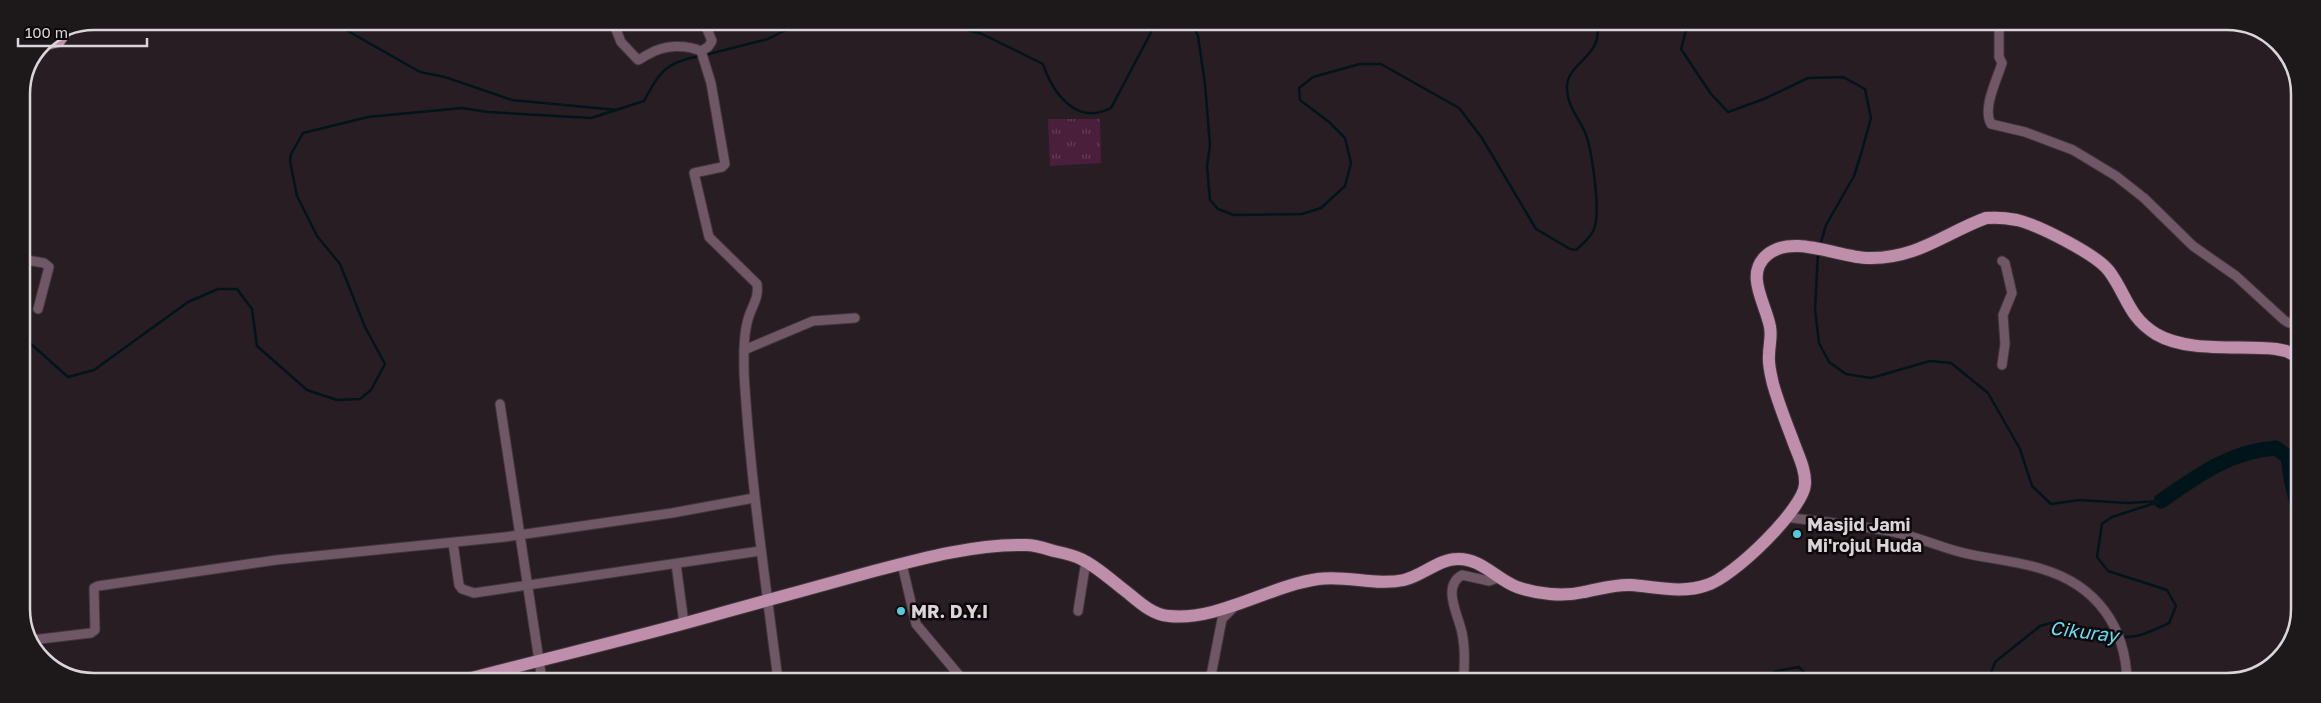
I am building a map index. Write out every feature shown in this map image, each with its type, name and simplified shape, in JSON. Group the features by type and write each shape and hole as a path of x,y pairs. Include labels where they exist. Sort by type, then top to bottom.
{"main road":[{"path":"490,673 902,564 946,554 1031,544 1086,561 1145,606 1163,616 1194,616 1301,582 1320,579 1339,578 1388,582 1403,580 1415,577 1449,560 1459,558 1477,562 1498,578 1518,587 1544,593 1578,594 1607,586 1630,585 1685,590 1704,586 1722,580 1748,559 1802,496 1806,486 1805,476 1773,384 1768,358 1770,330 1757,284 1759,265 1767,254 1784,246 1802,245 1846,256 1872,258 1898,256 1932,244 1986,218 1997,217 2018,220 2093,256 2109,271 2133,315 2146,327 2162,337 2186,343 2218,347 2276,349 2291,354"}],"street":[{"path":"616,30 621,42 638,60 648,54 676,46 693,48 702,53 708,68 725,164 722,167 694,173 709,237 757,284 758,299 749,316 744,350 754,498 777,673"},
{"path":"702,53 712,41 707,30"},
{"path":"1999,30 1998,57 2002,63 1989,105 1988,117 1991,124 2025,132 2084,156 2140,195 2193,246 2236,276 2284,320 2291,323"},
{"path":"30,260 44,262 49,267 38,309"},
{"path":"2002,261 2005,263 2012,293 2003,316 2005,344 2002,365"},
{"path":"744,350 813,321 855,318"},
{"path":"500,404 541,673"},
{"path":"38,639 91,633 95,630 94,588 98,586 276,560 519,535 672,513 754,498"},
{"path":"1785,517 1890,531 1962,552 2044,570 2060,576 2080,589 2105,610 2117,630 2126,673"},
{"path":"453,543 459,585 462,590 474,593 760,551"},
{"path":"1078,612 1086,561"},
{"path":"676,564 684,623"},
{"path":"902,564 916,624 956,673"},
{"path":"1463,673 1462,634 1454,611 1452,590 1456,578 1462,575 1489,581 1498,578"},
{"path":"1211,673 1222,619 1240,602"}],"green space":[{"path":"1048,119 1100,119 1101,163 1050,166"}],"waterway":[{"path":"346,30 420,72 445,77 512,100 617,110"},
{"path":"705,55 768,39 786,30"},
{"path":"967,30 982,34 1043,64 1047,75 1060,96 1077,110 1087,113 1099,113 1111,108 1152,30"},
{"path":"1195,30 1198,36 1205,84 1210,145 1207,166 1210,200 1218,209 1234,215 1302,214 1321,208 1345,186 1351,163 1345,138 1329,122 1300,100 1299,88 1313,77 1360,64 1381,64 1459,108 1482,138 1536,229 1570,249 1576,250 1594,229 1597,206 1593,165 1588,140 1569,102 1567,82 1574,70 1593,48 1598,30"},
{"path":"1686,30 1681,49 1711,94 1728,112 1764,99 1808,78 1843,77 1865,89 1871,118 1861,154 1854,176 1826,225 1820,246"},
{"path":"30,343 68,377 94,370 188,302 218,289 237,289 252,309 257,346 307,390 337,400 360,399 371,390 385,364 365,327 340,264 317,236 297,196 290,161 291,154 303,133 368,117 462,108 488,112 591,118 644,101 659,76 671,65 688,58 700,56"},
{"path":"1818,253 1815,309 1819,343 1829,362 1846,374 1871,378 1930,361 1951,363 1988,393 2020,449 2032,486 2051,504 2079,500 2127,503 2161,501"},
{"path":"2161,501 2215,466 2229,459 2259,450 2276,448 2288,457 2291,479"},
{"name":"Cikuray","path":"2122,637 2140,635 2169,623 2176,606 2167,590 2108,571 2097,557 2102,524 2112,517 2158,502"},
{"name":"Cikuray","path":"1991,673 1995,662 2040,626 2051,623 2116,636"},
{"name":"Cikuray","path":"1772,673 1799,667 1805,673"}],"place":[{"name":"Masjid Jami Mi'rojul Huda","path":"1797,534"},
{"name":"MR. D.Y.I","path":"901,611"}]}
